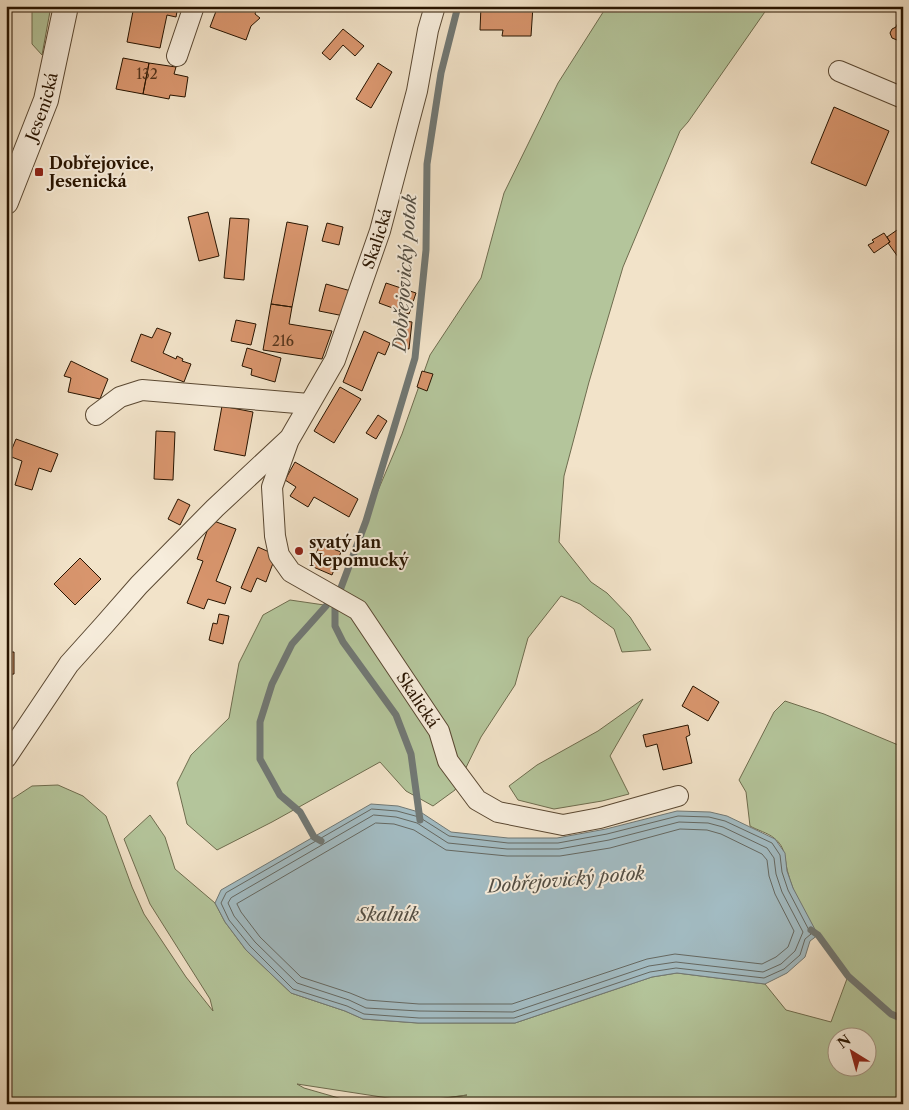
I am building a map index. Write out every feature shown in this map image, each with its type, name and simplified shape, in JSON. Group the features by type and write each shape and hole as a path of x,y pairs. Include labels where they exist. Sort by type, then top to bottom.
{"street":[{"name":"Jesenická","path":"6,202 46,100 66,6"},
{"path":"177,56 194,6"},
{"name":"Skalická","path":"435,6 428,30 417,91 380,231 335,360 290,438 272,487 275,536 279,555 291,572 358,610 438,731 448,761 476,800 498,812 563,825 600,818 678,796"},
{"path":"839,71 903,98"},
{"path":"96,414 120,397 142,390 309,404"},
{"name":"Skalická","path":"6,758 69,664 139,586 215,508 290,438"}],"green space":[{"path":"32,6 51,6 42,55 32,44"},
{"path":"607,6 769,6 680,131 623,267 564,476 559,542 591,582 607,593 630,617 651,650 622,652 614,629 580,604 561,596 528,638 515,685 481,737 455,790 433,806 406,791 380,762 217,850 187,824 177,783 191,755 229,718 239,663 263,615 290,600 338,607 354,547 402,434 430,355 481,278 504,193 558,83"},
{"path":"643,699 610,756 629,794 602,801 554,809 518,800 509,786 537,765 598,731"},
{"path":"785,701 824,714 903,747 903,1104 407,1104 467,1095 414,1102 297,1084 304,1088 366,1104 6,1104 6,803 32,786 58,785 83,796 106,816 144,914 186,977 213,1011 210,999 150,904 124,839 150,815 165,837 175,869 215,903 225,922 246,950 291,993 363,1019 418,1023 515,1023 652,977 677,973 765,984 786,1010 831,1022 848,976 813,927 798,901 781,846 772,836 750,826 746,792 739,780 774,712"}],"water":[{"name":"Skalník","path":"371,804 398,806 422,813 451,832 508,838 557,838 606,829 677,811 710,812 727,816 775,839 785,853 787,871 793,888 818,935 810,941 805,957 787,973 765,984 677,973 652,977 515,1023 418,1023 363,1019 291,993 246,950 225,922 215,903 221,890"}],"building":[{"path":"134,6 178,6 176,17 167,15 160,48 127,42"},
{"path":"218,6 254,6 255,14 260,18 251,26 246,40 210,27"},
{"path":"481,6 533,6 531,36 502,36 503,30 480,30"},
{"path":"903,11 903,38 897,40 892,38 890,33 896,27"},
{"path":"343,29 364,46 355,56 343,45 330,60 322,53"},
{"path":"123,58 149,63 143,94 116,89"},
{"path":"149,63 176,67 174,74 188,77 185,97 170,95 169,99 143,94"},
{"path":"378,63 392,72 371,108 356,99"},
{"path":"834,107 889,131 866,186 811,163"},
{"path":"208,212 219,256 199,261 188,217"},
{"path":"230,218 249,219 244,280 224,278"},
{"path":"287,222 308,226 292,307 271,304"},
{"path":"327,223 343,227 339,245 322,241"},
{"path":"900,228 903,232 903,259 901,261 888,243 890,242 887,237"},
{"path":"884,233 890,242 874,253 868,245 874,242 872,240"},
{"path":"386,283 416,293 409,314 379,303"},
{"path":"326,284 351,291 344,316 319,311"},
{"path":"271,304 292,307 289,324 332,331 322,359 263,350"},
{"path":"236,320 256,324 251,345 231,341"},
{"path":"399,320 412,322 409,349 395,347"},
{"path":"157,328 171,333 163,353 176,359 177,356 183,359 182,361 191,364 184,382 131,361 141,334 152,338"},
{"path":"364,331 390,343 385,355 378,352 362,391 343,382"},
{"path":"247,348 281,358 275,382 251,375 252,369 242,366"},
{"path":"71,361 108,379 100,399 68,392 71,378 64,376"},
{"path":"422,371 433,374 427,391 417,387"},
{"path":"340,387 361,399 334,443 314,431"},
{"path":"222,406 253,412 245,456 214,450"},
{"path":"378,415 387,421 376,439 366,433"},
{"path":"156,431 175,432 173,480 154,479"},
{"path":"16,439 58,454 51,472 39,468 32,490 15,485 22,461 9,456"},
{"path":"295,462 358,499 349,517 314,497 308,507 290,496 296,487 285,480"},
{"path":"178,499 190,505 180,525 168,519"},
{"path":"211,520 236,529 216,581 231,587 225,604 208,599 204,609 187,603 203,561 197,559"},
{"path":"320,544 341,552 332,575 311,566"},
{"path":"258,547 276,555 266,582 257,578 251,592 241,588"},
{"path":"80,558 101,579 75,605 54,584"},
{"path":"219,614 229,616 223,644 209,640 213,623 217,624"},
{"path":"6,652 14,652 14,674 6,675"},
{"path":"693,686 719,702 708,721 682,706"},
{"path":"688,725 690,735 686,737 692,763 663,770 657,744 646,747 643,735"}],"waterway":[{"name":"Dobřejovický potok","path":"339,593 366,521 415,358 426,250 427,164 441,73 458,6"},
{"name":"Dobřejovický potok","path":"321,841 314,837 300,812 280,795 260,759 260,722 272,684 292,644 326,606"},
{"path":"335,607 335,626 343,642 396,715 411,754 420,820"},
{"name":"Dobřejovický potok","path":"811,930 818,935 848,976 891,1014 903,1019"}],"place":[{"name":"Dobřejovice, Jesenická","path":"39,172"},
{"name":"svatý Jan Nepomucký","path":"299,551"}]}
